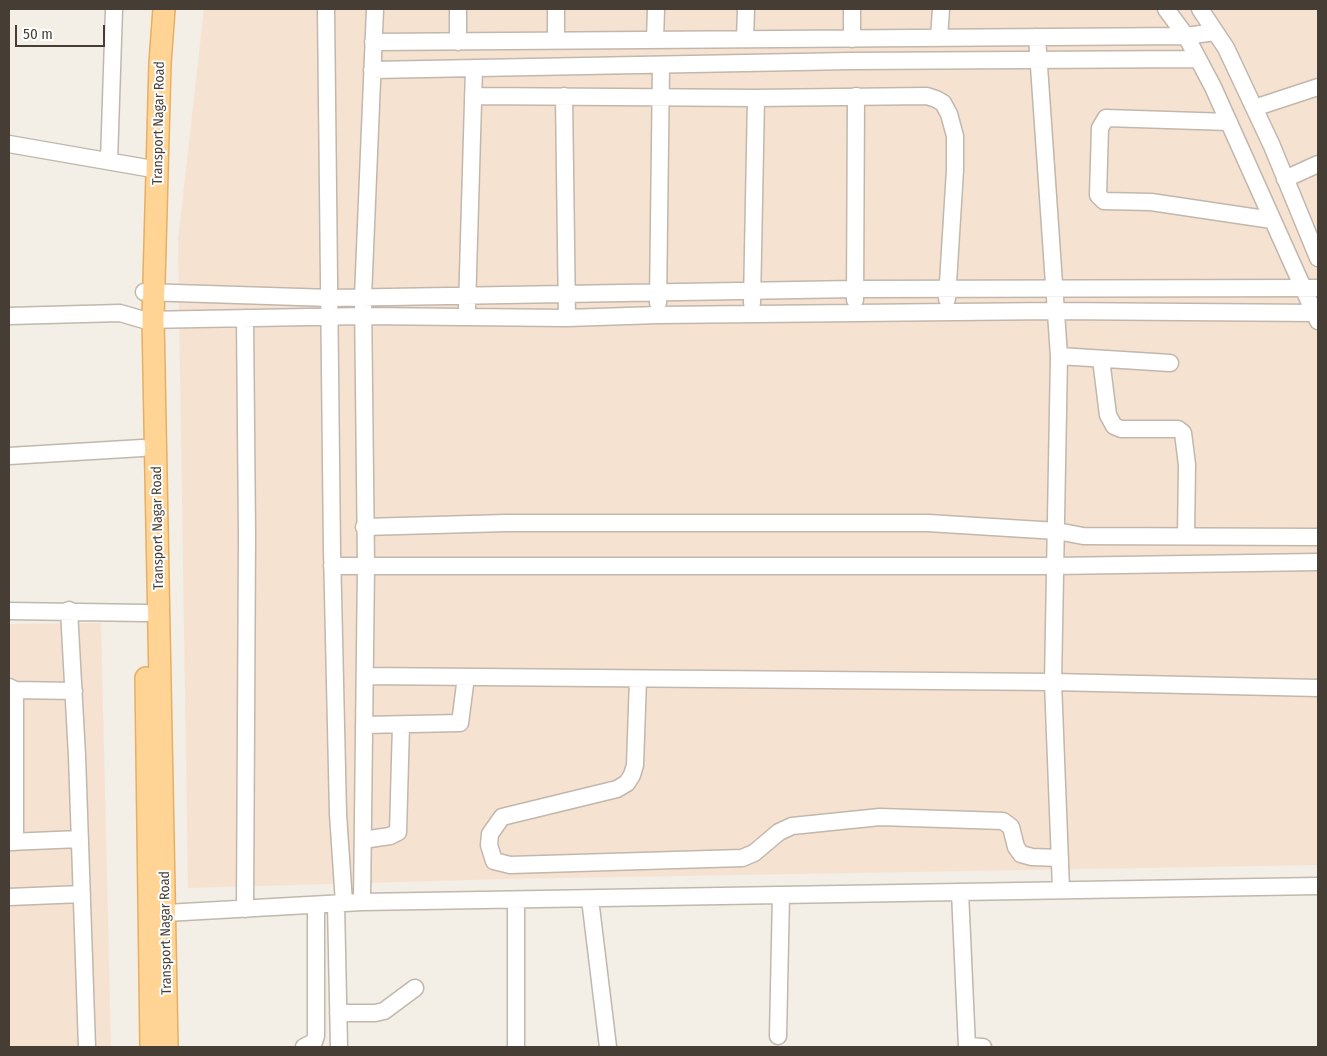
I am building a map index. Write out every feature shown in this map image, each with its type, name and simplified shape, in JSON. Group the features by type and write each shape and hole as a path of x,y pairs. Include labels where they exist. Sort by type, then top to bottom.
{"main road":[{"name":"Transport Nagar Road","path":"149,293 147,168 151,9"},
{"name":"Transport Nagar Road","path":"151,1047 146,613 142,448 164,9"},
{"name":"Transport Nagar Road","path":"148,320 166,913 168,1047"}],"street":[{"path":"109,160 114,9"},
{"path":"326,9 331,298 332,566 340,904 339,1047"},
{"path":"362,902 366,566 364,527 363,297 375,9"},
{"path":"458,9 458,42"},
{"path":"556,9 556,39"},
{"path":"655,39 656,9"},
{"path":"746,9 746,39"},
{"path":"852,9 852,39"},
{"path":"939,38 941,9"},
{"path":"9,316 120,313 148,320 363,316 567,318 855,312 1054,311 1317,316 1310,288 1272,220 1229,122 1186,36 1166,9"},
{"path":"1205,10 1254,108 1318,258"},
{"path":"373,42 556,39 1186,36 1215,32"},
{"path":"1037,37 1054,311 1059,356 1053,682 1061,889"},
{"path":"372,70 1198,59"},
{"path":"658,315 661,65"},
{"path":"467,318 474,68"},
{"path":"1254,108 1318,87"},
{"path":"473,96 660,98 927,96 944,103 955,136 955,170 946,313"},
{"path":"564,96 567,318"},
{"path":"855,312 856,96"},
{"path":"751,315 756,98"},
{"path":"1229,122 1106,118 1100,128 1098,195 1104,200 1186,206 1272,220"},
{"path":"9,144 147,168"},
{"path":"1285,179 1318,164"},
{"path":"149,293 331,298 467,297 567,292 658,294 947,288 1310,288"},
{"path":"245,318 247,535 245,909"},
{"path":"1059,356 1170,363"},
{"path":"1101,359 1108,415 1114,426 1121,429 1178,429 1184,433 1187,465 1186,536"},
{"path":"9,456 142,448"},
{"path":"364,527 516,523 928,523 1057,531 1083,536 1318,537"},
{"path":"332,566 1055,566 1318,562"},
{"path":"70,610 87,1047"},
{"path":"9,611 70,610 146,613"},
{"path":"365,676 1053,682 1318,688"},
{"path":"364,725 460,723 466,677"},
{"path":"638,678 634,764 632,775 627,783 617,789 502,817 490,834 490,850 494,861 510,865 742,858 754,853 779,832 792,826 880,817 1003,820 1011,827 1016,847 1021,854 1032,857 1060,858"},
{"path":"74,691 12,689 12,842 80,839"},
{"path":"363,840 390,836 398,832 401,725"},
{"path":"166,913 362,902 516,901 1061,889 1318,886"},
{"path":"960,892 972,1047"},
{"path":"9,897 82,894"},
{"path":"778,1036 781,896"},
{"path":"590,899 608,1047"},
{"path":"516,901 516,1047"},
{"path":"304,1047 310,1046 316,1036 316,905"},
{"path":"338,1013 375,1013 384,1011 416,988"}],"shaded area":[{"path":"204,9 1318,9 1318,865 504,879 188,888 178,240"},
{"path":"101,623 111,1047 9,1047 9,624"}]}
